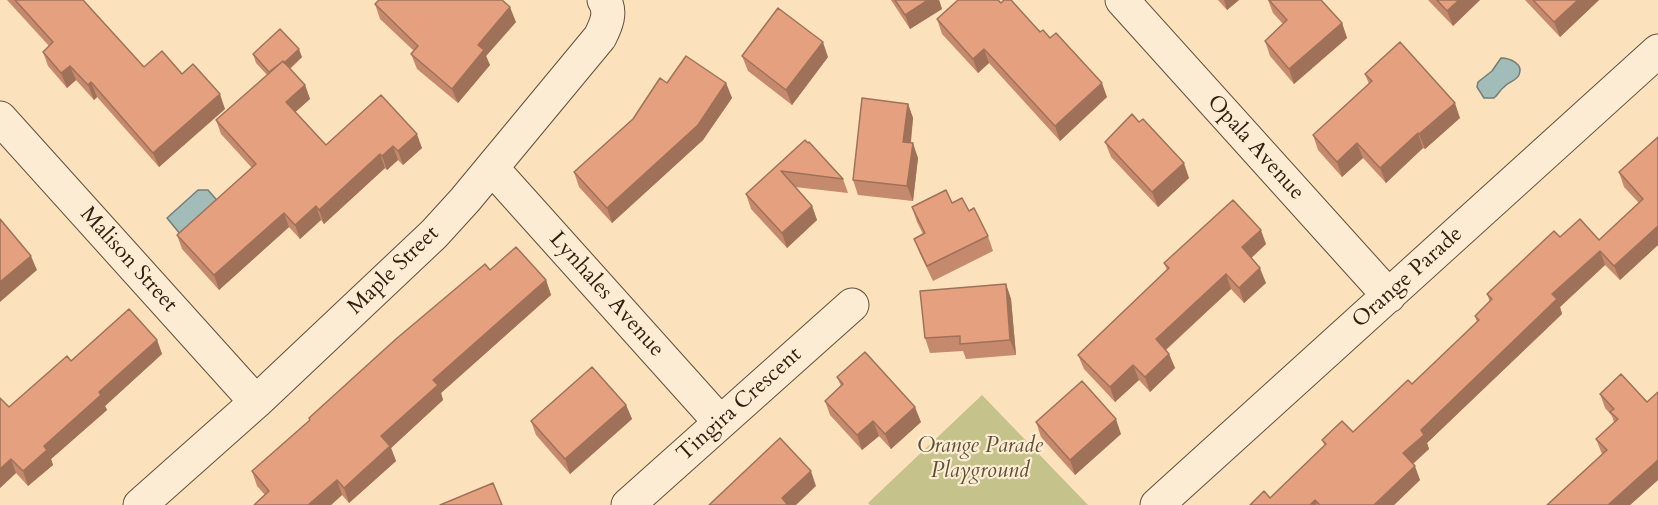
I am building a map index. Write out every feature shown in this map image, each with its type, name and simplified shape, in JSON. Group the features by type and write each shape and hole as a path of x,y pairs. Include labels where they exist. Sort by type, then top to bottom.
{"street":[{"name":"Opala Avenue","path":"1122,0 1389,296"},
{"name":"Maple Street","path":"140,505 256,402 434,234 600,38 607,23 607,3"},
{"name":"Orange Parade","path":"1157,505 1658,51"},
{"name":"Malison Street","path":"0,118 256,402"},
{"name":"Lynhales Avenue","path":"492,168 720,422"},
{"name":"Tingira Crescent","path":"628,505 852,305"}],"green space":[{"name":"Orange Parade Playground","path":"982,395 1088,505 870,505 868,503"}],"water":[{"path":"1501,58 1512,60 1518,65 1519,75 1494,98 1484,98 1477,87 1478,82 1492,71"},
{"path":"198,190 208,190 221,205 181,235 167,218"}],"building":[{"path":"15,0 83,0 144,67 162,51 182,74 193,64 220,94 153,153 91,82 88,85 70,66 61,73 43,52 53,42"},
{"path":"379,0 502,0 510,7 478,45 484,50 452,89 411,54 418,46 375,4"},
{"path":"895,0 928,0 905,15"},
{"path":"958,0 998,0 1001,3 1004,0 1011,0 1040,32 1043,30 1050,38 1056,33 1102,83 1055,126 984,49 973,59 937,19"},
{"path":"1269,0 1321,0 1342,23 1289,69 1265,41 1287,20"},
{"path":"1437,0 1459,0 1447,11"},
{"path":"1533,0 1578,0 1554,22"},
{"path":"778,8 823,42 786,90 742,56"},
{"path":"280,29 299,49 284,63 283,61 269,72 253,54"},
{"path":"1400,42 1455,103 1380,168 1357,143 1337,162 1313,135 1372,81 1365,74"},
{"path":"686,56 726,83 698,125 607,208 574,172 633,119 660,78 667,83"},
{"path":"283,61 305,85 286,102 326,145 381,95 417,134 398,151 393,146 382,156 380,154 319,210 316,206 295,225 284,213 214,275 177,235 256,164 216,120"},
{"path":"862,98 908,104 903,142 913,143 907,186 853,180"},
{"path":"1132,114 1139,122 1143,119 1184,163 1152,192 1105,142"},
{"path":"1658,137 1658,226 1614,266 1600,251 1552,294 1557,299 1421,430 1424,435 1403,453 1415,466 1374,505 1320,505 1315,500 1310,505 1250,505 1264,491 1270,498 1326,444 1322,440 1342,421 1353,432 1408,380 1412,384 1479,320 1475,316 1492,299 1487,294 1554,231 1560,237 1580,219 1599,240 1643,199 1619,172"},
{"path":"805,140 843,179 781,171 812,206 782,233 746,194"},
{"path":"946,190 952,203 962,198 969,211 974,208 988,236 927,266 914,239 925,233 912,207"},
{"path":"1233,200 1261,230 1242,247 1260,268 1239,288 1226,274 1156,339 1169,354 1145,377 1133,365 1110,387 1078,355 1169,268 1164,263"},
{"path":"0,219 31,256 0,282"},
{"path":"516,247 546,280 433,380 438,385 381,436 390,446 344,488 337,480 308,505 254,505 269,491 252,471 396,339 485,264 490,270"},
{"path":"1006,284 1010,340 960,344 960,336 925,338 920,291"},
{"path":"129,309 157,340 99,392 101,395 44,446 47,450 23,471 11,459 0,469 0,398 9,407 67,356 71,361"},
{"path":"865,352 915,407 885,434 873,421 857,435 825,401 843,384 837,377"},
{"path":"592,367 626,405 565,459 531,421"},
{"path":"1621,374 1647,402 1658,392 1658,460 1608,505 1547,505 1607,450 1596,439 1618,419 1610,412 1614,409 1600,394"},
{"path":"1082,381 1116,419 1070,460 1036,422"},
{"path":"780,438 811,471 782,498 786,505 709,505"},
{"path":"493,483 502,505 440,505"}]}
